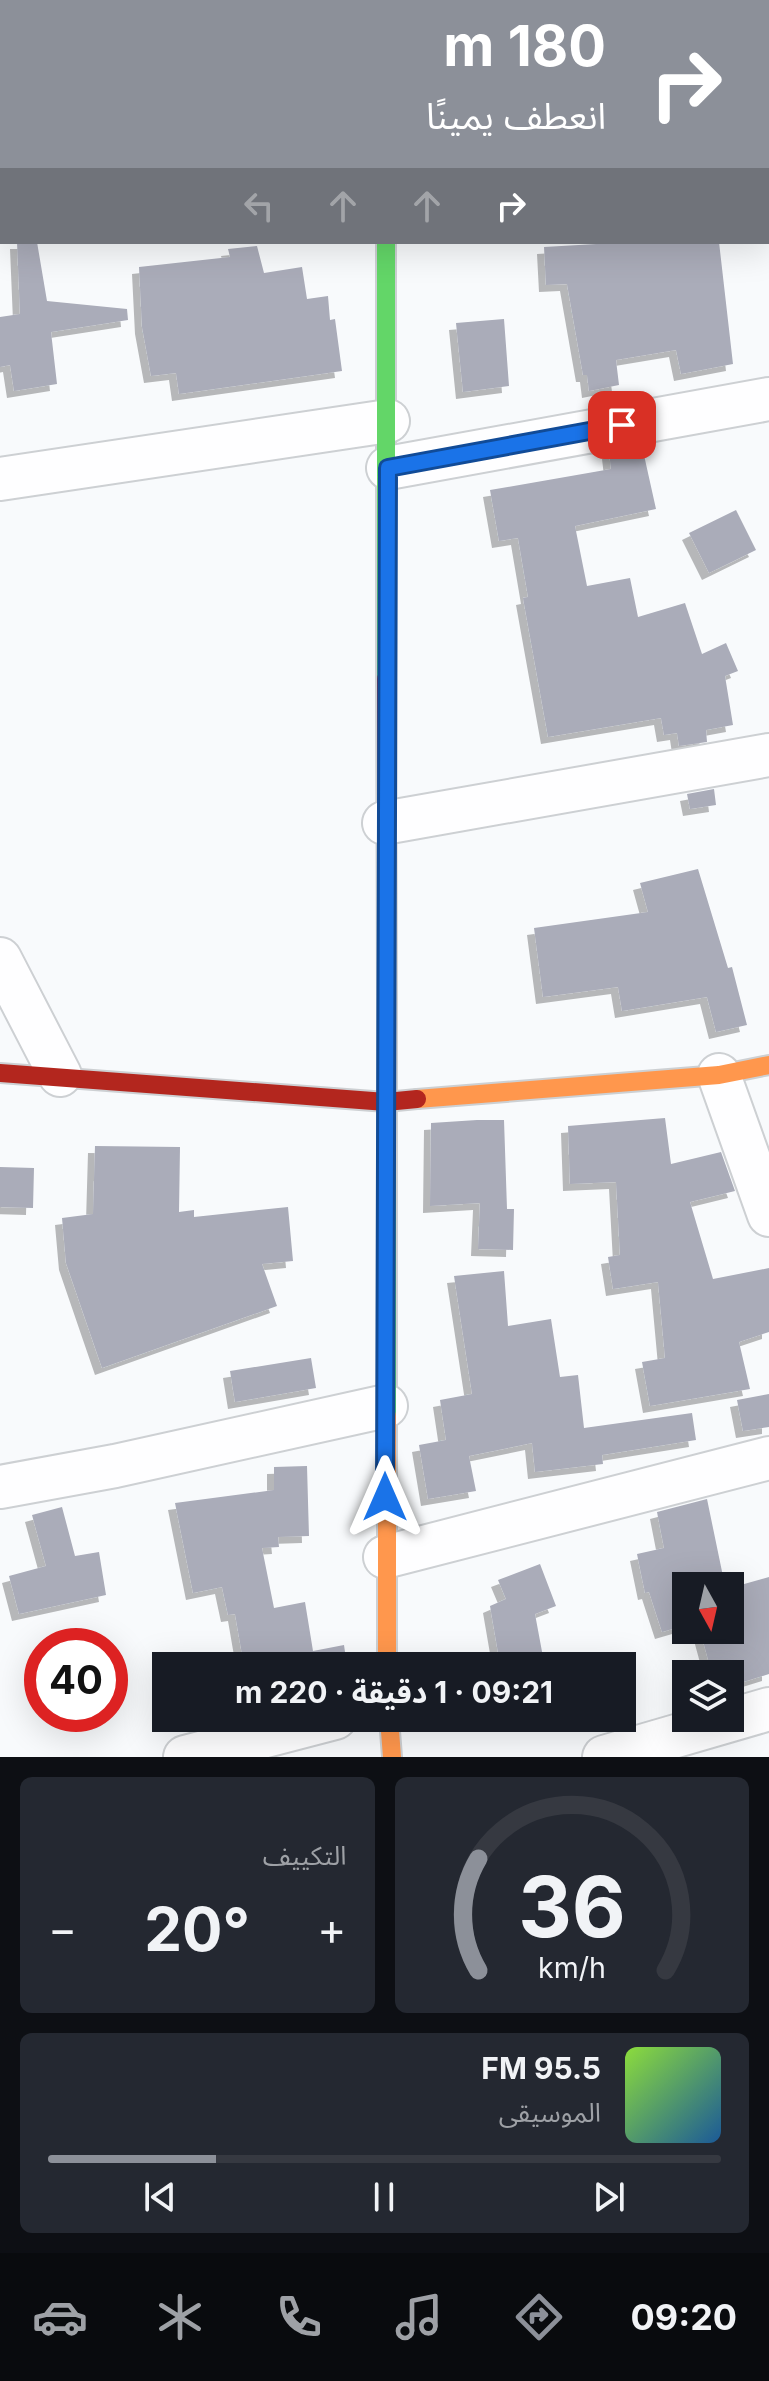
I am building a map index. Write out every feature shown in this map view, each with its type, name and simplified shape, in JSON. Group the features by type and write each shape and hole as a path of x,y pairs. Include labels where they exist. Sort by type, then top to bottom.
{"street":[{"path":"386,244 387,1652"},
{"path":"388,468 769,399"},
{"path":"0,479 388,421"},
{"path":"384,823 769,755"},
{"path":"0,959 60,1075"},
{"path":"0,1073 60,1075 386,1102 719,1075 769,1065"},
{"path":"719,1075 769,1215"},
{"path":"0,1487 115,1466 386,1406"},
{"path":"385,1557 769,1458"},
{"path":"631,1754 769,1709"},
{"path":"185,1757 281,1732"},
{"path":"390,1732 392,1757"}],"building":[{"path":"17,244 37,244 47,301 127,309 128,320 51,332 57,384 14,391 10,365 0,367 0,317 20,314"},
{"path":"719,244 733,364 681,374 676,350 616,360 619,385 589,391 587,375 583,375 567,284 546,285 544,247"},
{"path":"257,246 264,273 302,267 307,299 328,296 330,320 335,319 342,371 179,394 176,373 151,376 142,327 139,267 230,257 228,249"},
{"path":"504,319 509,386 463,392 456,323"},
{"path":"642,446 656,509 575,526 587,586 630,578 638,617 685,603 702,654 726,643 738,671 725,676 733,725 706,730 707,742 679,746 677,733 664,735 661,718 548,737 523,598 528,597 518,538 499,541 490,490 611,469 609,452"},
{"path":"736,510 756,550 709,573 689,533"},
{"path":"714,789 716,805 690,809 687,794"},
{"path":"698,869 728,968 732,967 747,1025 716,1032 707,997 622,1011 618,987 543,997 534,928 648,912 640,883"},
{"path":"665,1118 671,1164 721,1152 735,1191 690,1202 713,1279 769,1268 769,1332 739,1342 750,1389 650,1406 642,1362 665,1358 658,1282 613,1289 608,1257 620,1255 616,1182 570,1184 568,1126"},
{"path":"504,1120 507,1209 514,1209 513,1250 478,1249 480,1203 430,1206 431,1123"},
{"path":"95,1146 180,1147 179,1212 194,1210 194,1217 288,1207 293,1261 262,1264 277,1306 102,1368 66,1263 62,1218 93,1214"},
{"path":"0,1167 34,1168 33,1208 0,1207"},
{"path":"504,1271 508,1326 551,1319 560,1377 578,1375 584,1428 692,1413 696,1440 602,1455 603,1464 535,1472 532,1443 469,1456 476,1491 428,1499 419,1445 446,1440 440,1400 472,1394 454,1276"},
{"path":"311,1358 316,1388 235,1402 230,1371"},
{"path":"769,1394 769,1427 743,1431 737,1400"},
{"path":"307,1466 309,1536 278,1537 279,1547 262,1548 274,1608 305,1602 313,1651 344,1645 345,1652 242,1652 235,1614 228,1615 222,1587 193,1593 175,1503 274,1490 274,1467"},
{"path":"707,1499 722,1572 672,1572 672,1629 662,1632 649,1592 645,1593 637,1554 664,1548 657,1512"},
{"path":"62,1507 75,1556 99,1552 106,1595 19,1614 9,1576 46,1566 32,1515"},
{"path":"540,1564 556,1606 535,1614 542,1652 498,1652 490,1606 506,1599 498,1580"},
{"path":"769,1577 769,1674 744,1682 744,1660 708,1660 704,1644 744,1644 744,1584"}],"traffic: fast":[{"path":"386,244 386,679"},
{"path":"387,998 387,1416"}],"traffic: slow":[{"path":"417,1099 719,1075 769,1065"},
{"path":"387,1416 387,1652"},
{"path":"390,1732 392,1757"}],"traffic: jam":[{"path":"386,679 387,998"},
{"path":"0,1073 386,1102 417,1099"}],"route":[{"path":"385,1497 384,823 388,468 622,425"}]}
